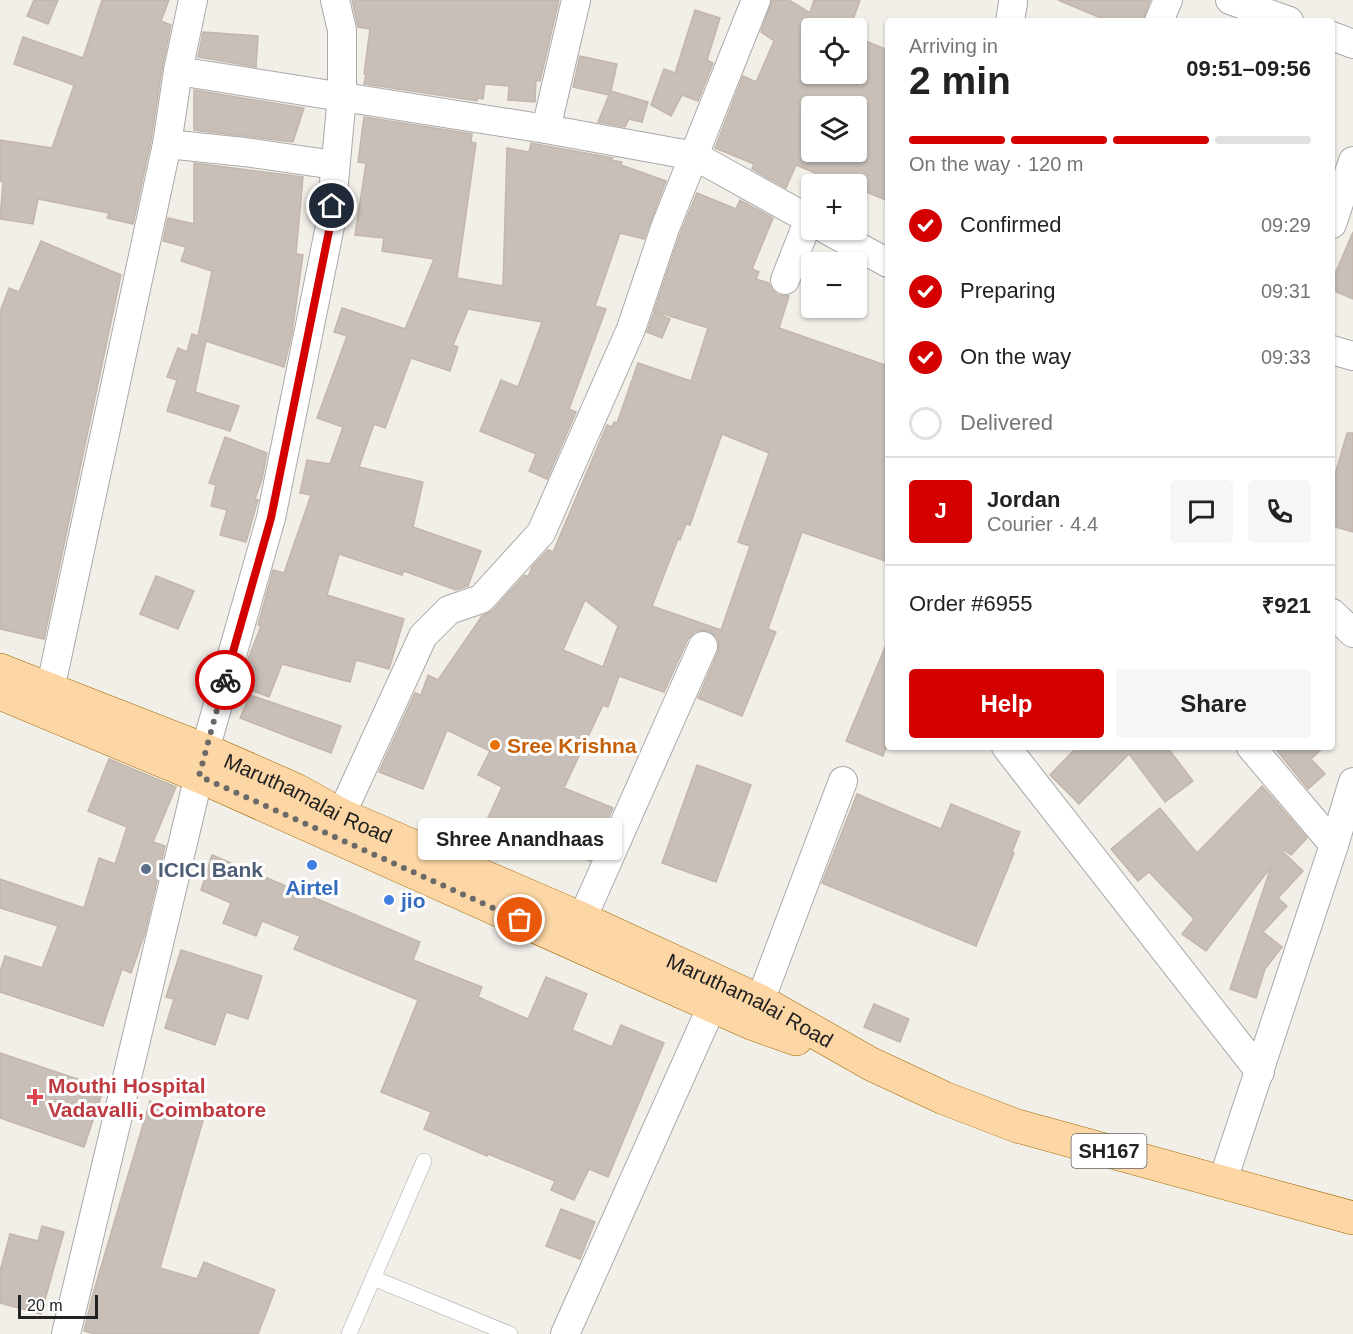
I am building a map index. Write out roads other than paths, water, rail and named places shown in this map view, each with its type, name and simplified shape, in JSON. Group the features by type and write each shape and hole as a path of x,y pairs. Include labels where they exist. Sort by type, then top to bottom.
{"main road":[{"name":"Maruthamalai Road","path":"0,670 50,690 712,1006 751,1023 872,1064"},
{"name":"Maruthamalai Road","path":"0,693 202,763 296,790 341,815 582,919 760,1001 872,1064 944,1098 1017,1126 1353,1218"}],"street":[{"path":"50,690 167,144 178,71 194,0"},
{"path":"66,1334 202,763 271,518 330,226 342,96 342,30 334,0"},
{"path":"546,129 576,0"},
{"path":"341,815 423,636 449,610 480,599 541,533 631,329 665,228 756,0"},
{"path":"1160,18 1168,0"},
{"path":"1230,0 1281,18"},
{"path":"1335,37 1353,44"},
{"path":"178,71 546,129 695,156 801,215"},
{"path":"167,144 335,165"},
{"path":"1335,215 1353,161"},
{"path":"785,280 807,240"},
{"path":"847,240 885,261"},
{"path":"1335,351 1353,356"},
{"path":"1335,616 1353,633"},
{"path":"582,919 703,646"},
{"path":"1008,750 1260,1072"},
{"path":"1254,750 1334,845"},
{"path":"760,1001 843,781"},
{"path":"1222,1183 1353,782"},
{"path":"565,1334 712,1006"}],"lane":[{"path":"349,1334 424,1161"},
{"path":"374,1278 510,1334"}],"place":[{"name":"Sree Krishna","path":"495,745"},
{"name":"Airtel","path":"312,865"},
{"name":"ICICI Bank","path":"146,869"},
{"name":"jio","path":"389,900"},
{"name":"Shree Anandhaas","path":"520,920"},
{"name":"Mouthi Hospital Vadavalli, Coimbatore","path":"35,1097"}]}
